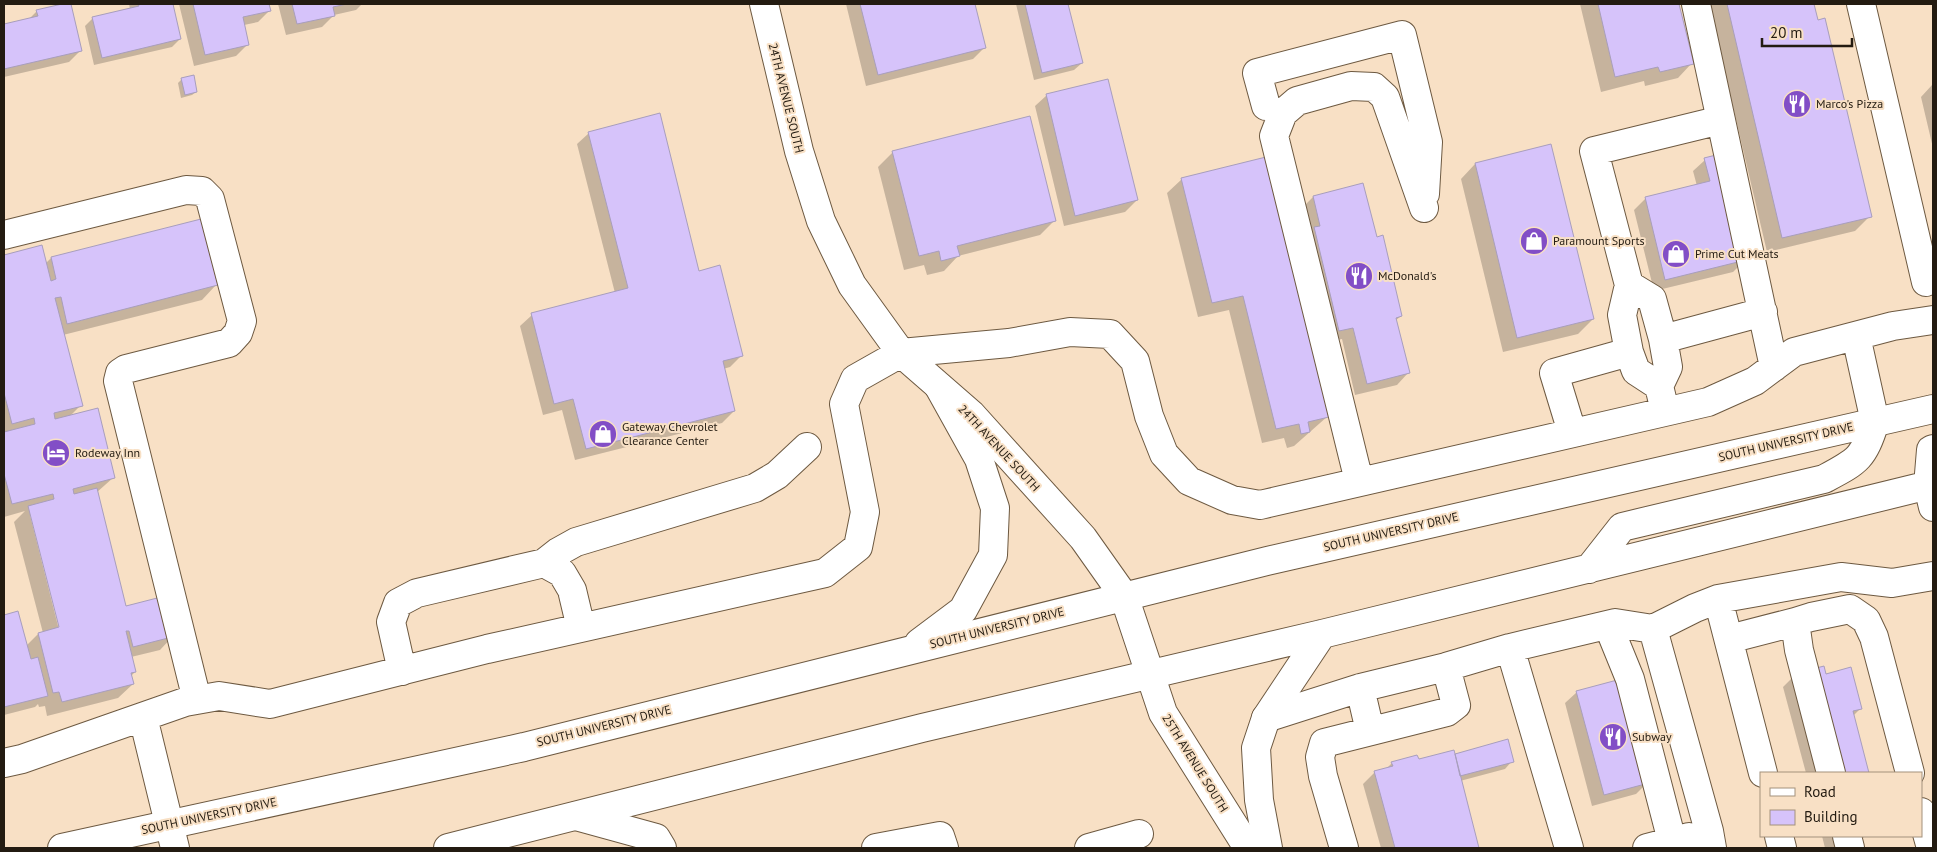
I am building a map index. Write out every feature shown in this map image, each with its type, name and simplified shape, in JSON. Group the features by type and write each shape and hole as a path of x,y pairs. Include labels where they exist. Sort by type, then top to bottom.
{"street":[{"name":"24TH AVENUE SOUTH","path":"764,4 799,151 821,220 852,284 901,353 971,414 1076,531 1124,596 1149,674"},
{"path":"1696,4 1774,367"},
{"path":"4,763 22,759 186,702 219,696 270,704 581,628 824,573 858,547 865,512 844,404 855,379 901,353 1009,343 1070,332 1110,334 1135,361 1149,416 1164,454 1189,481 1232,500 1260,504 1572,432 1662,398 1708,402 1755,381 1794,352 1856,336 1923,322 1920,290 1930,281 1862,4"},
{"path":"1358,481 1257,73 1402,35 1428,142 1424,208"},
{"path":"1266,106 1275,90 1296,78 1329,69 1362,69 1386,75 1400,91 1413,132 1424,208"},
{"path":"1274,136 1283,113 1297,101 1351,86 1374,87 1385,96 1424,208"},
{"path":"1662,398 1636,371 1629,352 1622,315 1629,285 1594,151 1721,120"},
{"path":"4,236 186,190 202,191 210,199 242,321 238,333 230,343 126,369 120,373 118,381 197,700"},
{"path":"1629,285 1652,299 1663,339 1668,367 1662,398"},
{"path":"1663,339 1763,312"},
{"path":"1589,569 1622,528 1824,479 1853,464 1867,447 1875,422 1856,336"},
{"path":"1572,432 1554,372 1629,352"},
{"path":"909,650 963,610 993,555 995,508 979,459 939,387"},
{"name":"SOUTH UNIVERSITY DRIVE","path":"62,848 172,836 1277,558 1933,409"},
{"path":"402,671 391,622 398,603 417,593 544,563 558,552 576,542 755,488 777,475 807,448"},
{"path":"448,848 922,728 1589,569 1932,492 1931,450 1933,448"},
{"path":"544,563 562,573 572,590 581,628"},
{"path":"1266,718 1360,688 1510,648 1615,623 1653,629 1718,599 1841,577 1892,583 1933,576"},
{"path":"1718,599 1763,772"},
{"path":"1728,639 1811,617 1850,609 1866,620 1874,637 1910,772"},
{"path":"1795,622 1800,650 1831,772"},
{"path":"1608,625 1630,679 1659,845 1710,840 1653,629"},
{"path":"1268,848 1260,800 1256,748 1266,718 1322,634"},
{"path":"1510,648 1569,848"},
{"path":"1344,848 1323,776 1320,757 1324,743 1447,712 1456,705 1446,666"},
{"name":"25TH AVENUE SOUTH","path":"1149,674 1163,713 1248,848"},
{"path":"1360,688 1370,731"},
{"path":"143,717 172,836"},
{"path":"576,816 656,838 662,848"},
{"path":"1922,816 1931,848"},
{"path":"1089,848 1139,834"},
{"path":"876,848 940,836 944,848"}],"building":[{"path":"62,4 71,4 82,51 4,69 4,24 38,16 36,10"},
{"path":"138,4 173,4 181,39 102,58 92,17 139,6"},
{"path":"193,4 269,4 271,11 243,17 249,45 205,55"},
{"path":"292,4 347,4 333,7 335,16 297,24"},
{"path":"860,4 975,4 986,48 878,75"},
{"path":"1025,4 1068,4 1083,63 1042,73"},
{"path":"1598,4 1679,4 1694,64 1660,72 1658,67 1615,77"},
{"path":"1727,4 1814,4 1818,20 1825,18 1872,217 1782,238"},
{"path":"194,75 197,92 185,95 181,78"},
{"path":"1108,79 1138,200 1075,216 1046,94"},
{"path":"660,113 699,271 720,265 743,356 723,361 735,411 586,449 573,399 554,404 531,313 628,288 588,132"},
{"path":"1030,116 1056,221 957,246 960,256 941,261 939,251 919,256 892,151"},
{"name":"Paramount Sports","path":"1551,144 1594,319 1517,338 1475,163"},
{"path":"1720,154 1746,260 1665,280 1645,197 1710,181 1704,158"},
{"path":"1266,157 1329,417 1308,422 1310,432 1301,434 1299,424 1276,429 1243,296 1212,303 1181,178"},
{"name":"McDonald's","path":"1363,183 1377,237 1383,235 1402,316 1396,318 1410,373 1367,384 1353,328 1339,331 1314,227 1320,226 1313,196"},
{"name":"Rodeway Inn","path":"201,219 218,285 67,324 61,297 55,298 83,406 54,413 55,419 98,408 115,478 73,489 74,494 97,488 126,606 165,596 176,636 133,647 129,631 126,631 136,672 131,673 134,684 62,702 59,692 53,693 38,633 59,627 28,506 54,499 53,494 12,504 4,474 4,432 35,424 34,418 12,424 4,393 4,255 42,245 51,281 56,279 51,257"},
{"path":"18,611 31,659 38,657 48,696 4,707 4,615"},
{"path":"1824,666 1826,674 1851,667 1862,709 1853,711 1869,772 1820,772 1794,674"},
{"name":"Subway","path":"1621,679 1649,783 1604,795 1576,691"},
{"path":"1508,739 1514,762 1460,776 1455,754"},
{"path":"1454,750 1479,848 1395,848 1374,771 1393,766 1391,762 1417,755 1419,759"}],"place":[{"name":"Marco's Pizza","path":"1797,104"},
{"name":"Paramount Sports","path":"1534,241"},
{"name":"Prime Cut Meats","path":"1676,254"},
{"name":"McDonald's","path":"1359,276"},
{"name":"Gateway Chevrolet Clearance Center","path":"603,434"},
{"name":"Rodeway Inn","path":"56,453"},
{"name":"Subway","path":"1613,737"}]}
